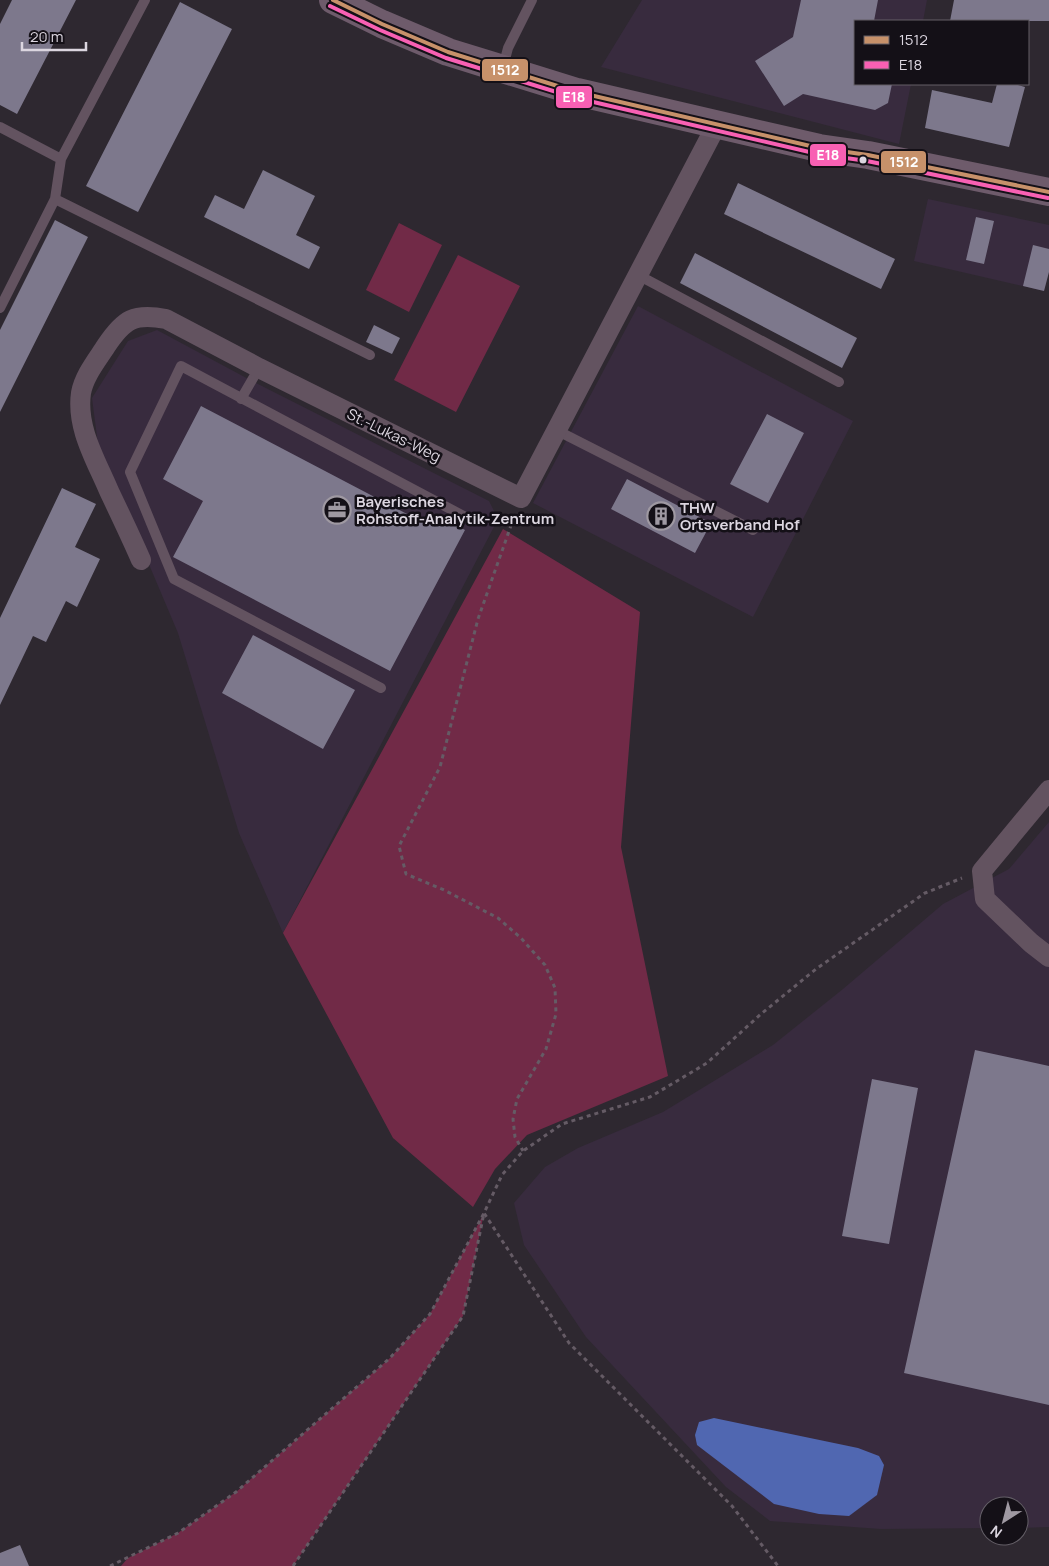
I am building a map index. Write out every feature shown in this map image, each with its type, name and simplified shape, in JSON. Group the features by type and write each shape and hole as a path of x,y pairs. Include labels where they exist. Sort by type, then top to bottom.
{"main road":[{"path":"333,0 382,24 448,52 577,92 716,126 819,148 868,155 1049,192"}],"street":[{"path":"521,498 716,126"},
{"name":"St.-Lukas-Weg","path":"141,560 88,444 82,423 81,392 91,370 118,328 134,318 151,316 166,319 259,368 521,498"},
{"path":"1049,790 982,871 985,899 1031,943 1049,957"}],"lane":[{"path":"0,308 55,199 61,159 145,0"},
{"path":"502,70 508,48 532,0"},
{"path":"0,128 61,159"},
{"path":"55,199 370,355"},
{"path":"638,275 839,382"},
{"path":"381,688 174,579 130,472 181,366 473,521"},
{"path":"241,399 259,368"},
{"path":"556,430 754,530"}],"path":[{"path":"521,498 478,619 440,767 399,846 406,874 444,890 498,918 521,938 545,965 556,988 556,1014 546,1049 517,1099 513,1119 515,1137 523,1151"},
{"path":"110,1566 178,1533 236,1492 390,1358 430,1314 502,1175 523,1151 562,1124 650,1097 706,1063 761,1014 816,969 925,893 982,871"},
{"path":"293,1566 463,1316 484,1212"},
{"path":"484,1212 568,1343 732,1506 778,1566"}],"shaded area":[{"path":"642,0 927,0 923,20 854,20 854,85 911,85 899,144 601,67"},
{"path":"928,199 1049,225 1049,271 1044,291 914,261"},
{"path":"399,223 442,245 409,312 366,290"},
{"path":"458,255 520,286 456,412 394,380"},
{"path":"638,306 853,421 753,617 533,503"},
{"name":"Bayerisches Rohstoff-Analytik-Zentrum","path":"157,330 252,381 489,501 498,519 283,933 239,833 178,633 98,444 92,398 128,341"},
{"path":"503,529 640,612 621,847 668,1076 527,1135 495,1169 473,1207 393,1138 283,933"},
{"path":"1049,822 1049,1527 1029,1528 1029,1496 979,1496 979,1528 881,1529 770,1521 726,1487 586,1337 524,1245 514,1203 545,1167 578,1148 663,1112 773,1045 843,989 943,904 1009,869"},
{"path":"484,1213 463,1316 293,1566 121,1566 128,1558 178,1533 236,1492 390,1358 430,1314"}],"water":[{"path":"714,1418 858,1448 879,1456 884,1465 877,1495 849,1516 819,1514 774,1504 697,1445 695,1435 699,1422"}],"building":[{"path":"12,0 76,0 17,114 0,105 0,24"},
{"path":"801,0 878,0 874,20 854,20 854,85 892,85 888,103 875,110 803,94 784,106 755,61 793,37"},
{"path":"954,0 1049,0 1049,21 950,20"},
{"path":"180,2 232,29 138,212 86,186"},
{"path":"997,85 1025,87 1009,147 925,128 932,90 992,103"},
{"path":"263,170 315,196 296,235 320,247 309,269 204,217 215,195 244,209"},
{"path":"738,183 895,259 881,289 724,214"},
{"path":"976,217 994,221 984,264 966,260"},
{"path":"55,220 88,237 0,412 0,330"},
{"path":"1033,245 1049,249 1049,272 1044,291 1023,286"},
{"path":"695,253 857,338 842,368 680,283"},
{"path":"374,325 400,338 392,354 366,342"},
{"path":"201,406 428,525 434,514 465,530 390,671 173,557 203,501 163,479"},
{"path":"767,414 804,433 768,503 730,484"},
{"name":"THW Ortsverband Hof","path":"627,479 711,523 695,553 611,509"},
{"path":"62,488 96,504 75,547 100,559 77,607 66,601 46,642 33,636 0,705 0,618"},
{"path":"253,635 355,690 323,749 222,693"},
{"path":"975,1050 1049,1066 1049,1405 904,1373"},
{"path":"872,1079 918,1088 889,1244 842,1236"},
{"path":"20,1545 29,1566 0,1566 0,1553"}],"transit line":[{"name":"1512","path":"333,0 382,24 448,52 577,92 819,148 868,155 1049,192"},
{"name":"E18","path":"330,6 446,58 576,98 818,154 867,161 1048,198"}],"place":[{"name":"Bayerisches Rohstoff-Analytik-Zentrum","path":"337,510"},
{"name":"THW Ortsverband Hof","path":"661,516"}]}
